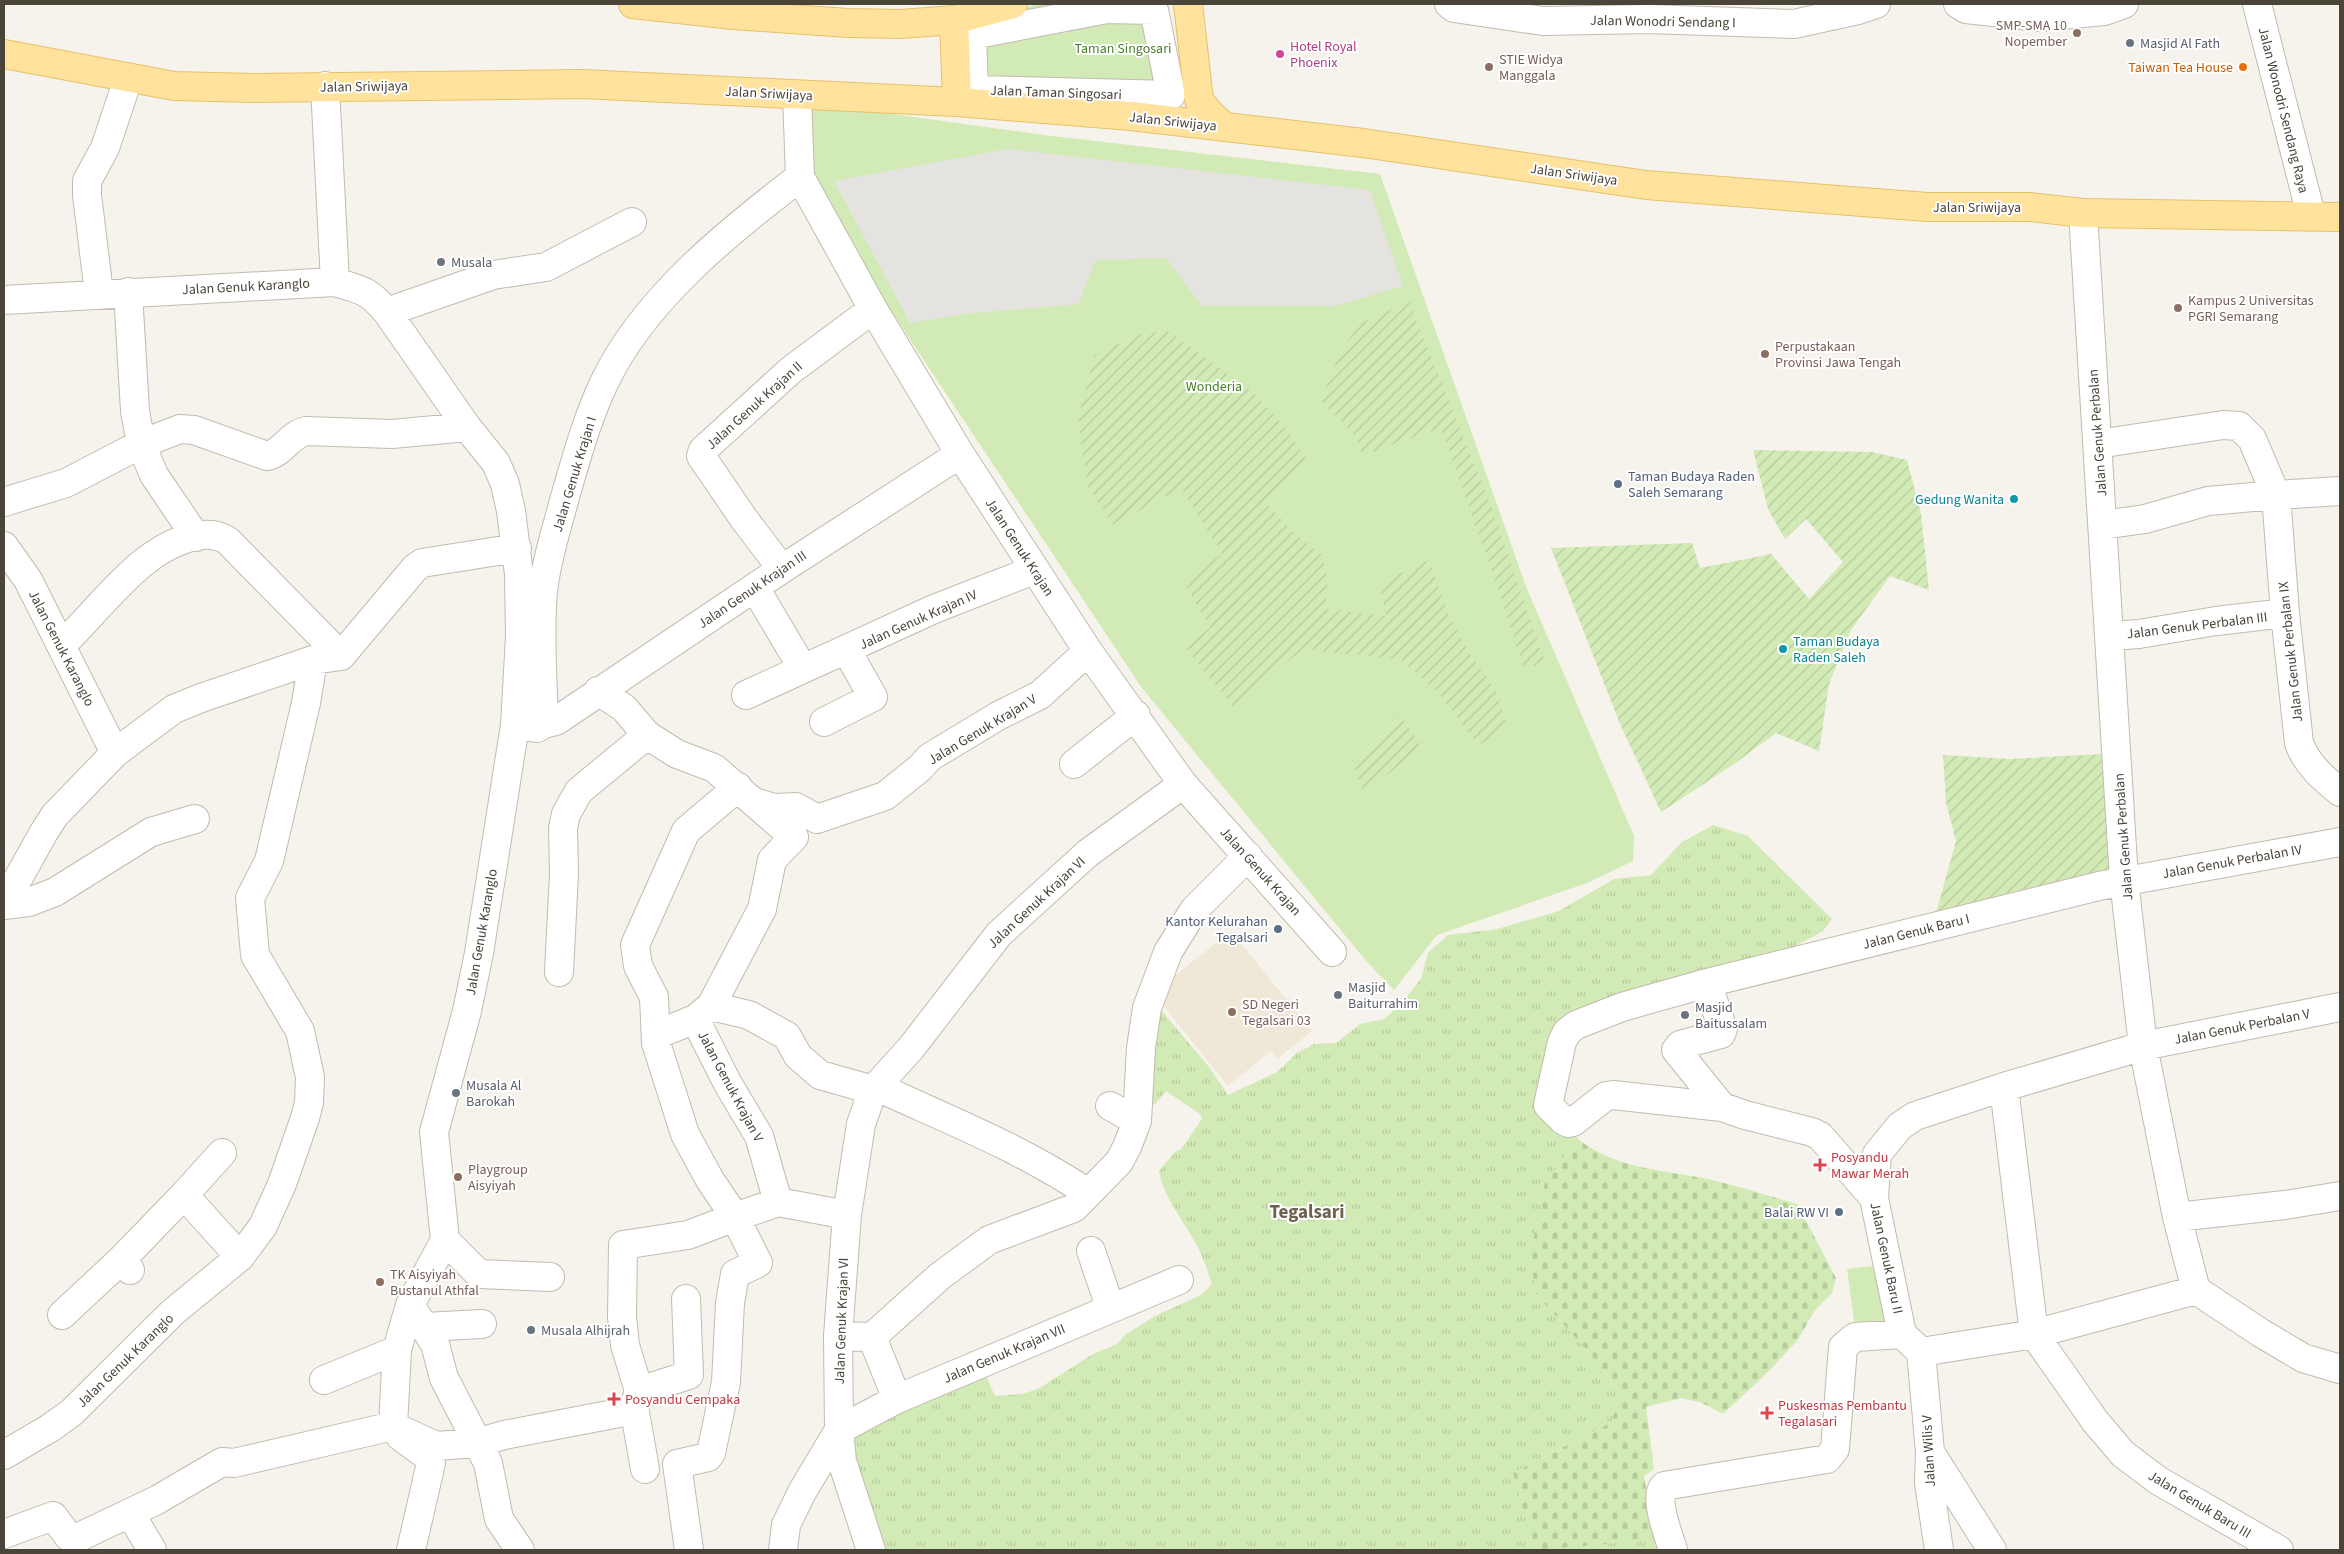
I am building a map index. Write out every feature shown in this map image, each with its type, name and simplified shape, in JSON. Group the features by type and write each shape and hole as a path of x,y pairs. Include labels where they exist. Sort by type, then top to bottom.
{"main road":[{"path":"633,4 733,15 848,24 901,24 951,12 1013,4"},
{"path":"808,4 848,24"},
{"path":"1188,4 1199,100 1211,115 1226,127"},
{"path":"951,12 957,102"},
{"name":"Jalan Sriwijaya","path":"4,54 128,79 202,88 582,84 957,102 1184,122 1364,143 1646,184 1927,207 2030,207 2083,214 2340,217"},
{"path":"1184,122 1199,100"}],"street":[{"name":"Jalan Wonodri Sendang I","path":"1449,4 1454,8 1543,21 1649,19 1794,24 1858,10 1876,4"},
{"path":"1958,4 1966,9 2039,17 2109,6"},
{"name":"Jalan Wonodri Sendang Raya","path":"2257,4 2311,216"},
{"name":"Jalan Taman Singosari","path":"1106,9 1154,10 1171,95 974,90 972,35 1106,9"},
{"path":"99,293 87,181 105,148 128,79"},
{"path":"325,86 335,282"},
{"name":"Jalan Genuk Krajan","path":"797,95 800,177 873,309 960,454 1088,651 1136,715 1183,784 1332,952"},
{"name":"Jalan Genuk Krajan I","path":"530,726 546,572 577,454 603,383 616,360 648,314 667,294 740,223 800,177"},
{"name":"Jalan Genuk Perbalan","path":"2083,214 2124,880 2143,1046 2177,1217 2196,1290"},
{"path":"387,312 492,274 546,267 632,222"},
{"name":"Jalan Genuk Karanglo","path":"4,300 99,293 335,282 369,293 387,312 467,427 496,463 505,484 517,548 520,636 530,726 467,1011 436,1122 435,1154 445,1240"},
{"path":"128,292 135,411 141,444 154,474 196,537"},
{"name":"Jalan Genuk Krajan II","path":"782,569 744,519 701,456 703,450 791,370 873,309"},
{"name":"Jalan Genuk Perbalan IX","path":"2098,444 2223,425 2239,426 2252,439 2276,495 2285,613 2299,744 2306,759 2319,775 2340,792"},
{"path":"4,502 66,483 141,444 180,429 187,429 267,456 274,455 295,434 306,431 392,434 467,427"},
{"name":"Jalan Genuk Krajan III","path":"530,726 556,721 782,569 960,454"},
{"path":"2103,525 2145,519 2208,501 2340,491"},
{"path":"62,645 146,560 176,542 196,537 220,535 341,656"},
{"name":"Jalan Genuk Karanglo","path":"4,546 28,580 115,753"},
{"path":"4,905 44,832 56,815 115,753 174,709 313,660 341,656 415,568 422,563 517,548"},
{"name":"Jalan Genuk Krajan IV","path":"746,695 847,651 934,610 1034,570"},
{"path":"755,588 803,669"},
{"name":"Jalan Genuk Perbalan III","path":"2110,636 2139,634 2216,621 2285,613"},
{"path":"824,722 873,697 847,651"},
{"name":"Jalan Genuk Krajan V","path":"746,794 774,808 796,807 816,819 885,796 920,768 930,757 998,716 1040,695 1088,651"},
{"name":"Jalan Genuk Karanglo","path":"4,1455 50,1428 71,1413 173,1312 240,1257 262,1226 274,1202 299,1140 309,1102 310,1077 300,1031 255,954 250,898 269,861 306,704 313,660"},
{"path":"598,691 624,708 647,735 677,754 714,768 794,837 772,860 762,909 703,1012 749,1015 786,1036 798,1056 820,1075 873,1090 884,1090 987,1136 1052,1168 1088,1193"},
{"path":"1074,764 1136,715"},
{"path":"559,972 564,874 563,828 566,814 579,791 647,735"},
{"name":"Jalan Genuk Krajan VI","path":"871,1550 847,1479 839,1430 838,1336 847,1214 861,1124 873,1090 911,1048 999,934 1088,853 1183,784"},
{"path":"689,1550 677,1464 708,1457 711,1453 726,1382 730,1303 735,1274 758,1263 736,1217 710,1180 685,1134 656,1035 654,997 638,966 635,945 686,832 746,794"},
{"path":"4,905 29,902 55,892 151,832 196,819"},
{"name":"Jalan Genuk Perbalan IV","path":"2124,880 2340,842"},
{"path":"838,1336 872,1337 940,1276 989,1240 1074,1208 1119,1162 1137,1121 1141,1048 1147,1008 1168,952 1194,910 1248,856"},
{"name":"Jalan Genuk Baru I","path":"1722,1107 1613,1095 1606,1096 1573,1122 1568,1123 1548,1105 1558,1053 1567,1032 1576,1025 1622,1007 1707,983 2124,880"},
{"path":"1707,983 1723,1029 1721,1034 1680,1045 1677,1047 1676,1053 1722,1107 1820,1136 1874,1198"},
{"name":"Jalan Genuk Perbalan V","path":"2143,1046 2340,1007"},
{"name":"Jalan Genuk Krajan V","path":"656,1035 703,1012 728,1084 759,1136 778,1202"},
{"name":"Jalan Genuk Baru II","path":"1912,1343 1874,1198 1877,1154 1900,1126 1915,1116 2004,1087 2143,1046"},
{"path":"2004,1087 2034,1334"},
{"path":"1110,1106 1137,1121"},
{"path":"62,1315 125,1265 222,1153"},
{"path":"184,1195 240,1257"},
{"path":"2177,1217 2286,1205 2340,1196"},
{"path":"645,1469 636,1399 625,1345 622,1316 623,1245 688,1235 778,1202 847,1214"},
{"path":"411,1550 431,1464 427,1456 400,1437 393,1426 397,1350 418,1316 445,1240 479,1274 550,1277"},
{"path":"1090,1251 1110,1308"},
{"name":"Jalan Genuk Krajan VII","path":"839,1430 897,1399 1179,1280"},
{"path":"1673,1550 1662,1512 1660,1494 1664,1486 1750,1471 1808,1464 1827,1459 1835,1449 1843,1347 1855,1337 1912,1343 2034,1334 2196,1290 2261,1334 2303,1358 2340,1369"},
{"path":"4,1534 50,1516 55,1518 69,1538 72,1539 156,1500 222,1462 234,1463 393,1426 436,1446 476,1443 504,1435 619,1413 636,1399 689,1375 686,1299"},
{"path":"418,1316 482,1324"},
{"path":"418,1316 435,1344 444,1378 488,1463 499,1519 520,1550"},
{"name":"Jalan Genuk Baru III","path":"2034,1334 2095,1421 2123,1454 2159,1482 2279,1550"},
{"path":"872,1337 897,1399"},
{"name":"Jalan Wilis V","path":"1912,1343 1930,1452 1929,1483 1939,1550"},
{"path":"324,1380 397,1350"},
{"path":"783,1550 786,1525 802,1492 839,1430"},
{"path":"1930,1452 1992,1550"},
{"path":"130,1513 152,1550"}],"shaded area":[{"path":"1008,149 1370,190 1403,286 1335,306 1202,306 1166,258 1096,260 1078,304 965,314 910,323 834,181"},
{"name":"SD Negeri Tegalsari 03","path":"1231,931 1312,1031 1277,1059 1271,1051 1228,1086 1153,993"}],"green space":[{"name":"Taman Singosari","path":"1038,4 1155,4 1184,100 968,72 969,23"},
{"name":"Wonderia","path":"806,102 1044,135 1380,174 1527,589 1634,836 1633,861 1587,883 1437,935 1394,990 1367,962 1142,688 806,183"},
{"path":"1409,302 1491,506 1546,665 1523,667 1499,591 1441,428 1363,455 1354,435 1321,401 1339,354 1360,323"},
{"path":"1168,331 1252,391 1285,427 1307,460 1265,502 1293,532 1322,555 1328,579 1325,609 1386,616 1380,583 1429,560 1449,616 1468,651 1496,691 1508,728 1479,745 1436,690 1401,660 1303,649 1236,710 1184,646 1210,628 1183,581 1222,554 1181,488 1113,525 1088,487 1078,418 1094,355 1139,334"},
{"path":"1753,450 1872,452 1907,460 1921,513 1929,590 1890,576 1851,630 1829,684 1819,751 1776,733 1734,764 1661,812 1620,724 1551,548 1692,543 1700,568 1771,554 1809,599 1843,562 1806,519 1785,539 1768,509"},
{"path":"1399,714 1420,744 1410,757 1363,793 1352,761 1376,743"},
{"path":"2101,754 2110,874 2021,890 1936,913 1956,841 1946,803 1943,755 2010,759"},
{"path":"1713,825 1748,836 1832,919 1823,931 1786,951 1552,1045 1568,1132 1577,1138 1570,1150 1535,1293 1595,1359 1619,1392 1612,1422 1513,1473 1656,1540 1663,1550 882,1550 847,1444 856,1431 983,1369 995,1396 1022,1394 1038,1389 1093,1354 1117,1344 1125,1335 1155,1316 1201,1295 1212,1284 1194,1240 1164,1189 1159,1171 1176,1151 1181,1149 1202,1119 1200,1114 1166,1091 1155,1104 1147,1107 1156,1004 1209,1067 1228,1095 1277,1072 1297,1053 1314,1044 1336,1043 1360,1024 1384,1019 1402,1003 1421,979 1428,953 1448,935 1497,929 1559,911 1614,879 1651,875 1682,842"},
{"path":"1577,1138 1591,1148 1623,1162 1640,1167 1708,1179 1797,1204 1836,1278 1832,1293 1815,1310 1797,1341 1766,1374 1723,1414 1702,1403 1681,1398 1646,1407 1654,1469 1644,1476 1656,1540 1534,1550 1513,1473 1612,1422 1619,1392 1595,1359 1535,1293 1531,1252 1545,1183"},
{"path":"1880,1265 1887,1324 1855,1328 1847,1269"}],"place":[{"name":"SMP-SMA 10 Nopember","path":"2077,33"},
{"name":"Masjid Al Fath","path":"2130,43"},
{"name":"Hotel Royal Phoenix","path":"1280,54"},
{"name":"STIE Widya Manggala","path":"1489,67"},
{"name":"Taiwan Tea House","path":"2243,67"},
{"name":"Musala","path":"441,262"},
{"name":"Kampus 2 Universitas PGRI Semarang","path":"2178,308"},
{"name":"Perpustakaan Provinsi Jawa Tengah","path":"1765,354"},
{"name":"Taman Budaya Raden Saleh Semarang","path":"1618,484"},
{"name":"Gedung Wanita","path":"2014,499"},
{"name":"Taman Budaya Raden Saleh","path":"1783,649"},
{"name":"Kantor Kelurahan Tegalsari","path":"1278,929"},
{"name":"Masjid Baiturrahim","path":"1338,995"},
{"name":"SD Negeri Tegalsari 03","path":"1232,1012"},
{"name":"Masjid Baitussalam","path":"1685,1015"},
{"name":"Musala Al Barokah","path":"456,1093"},
{"name":"Posyandu Mawar Merah","path":"1820,1165"},
{"name":"Playgroup Aisyiyah","path":"458,1177"},
{"name":"Balai RW VI","path":"1839,1212"},
{"name":"TK Aisyiyah Bustanul Athfal","path":"380,1282"},
{"name":"Musala Alhijrah","path":"531,1330"},
{"name":"Posyandu Cempaka","path":"614,1399"},
{"name":"Puskesmas Pembantu Tegalasari","path":"1767,1413"}],"district":[{"name":"Tegalsari","path":"1307,1211"}]}
